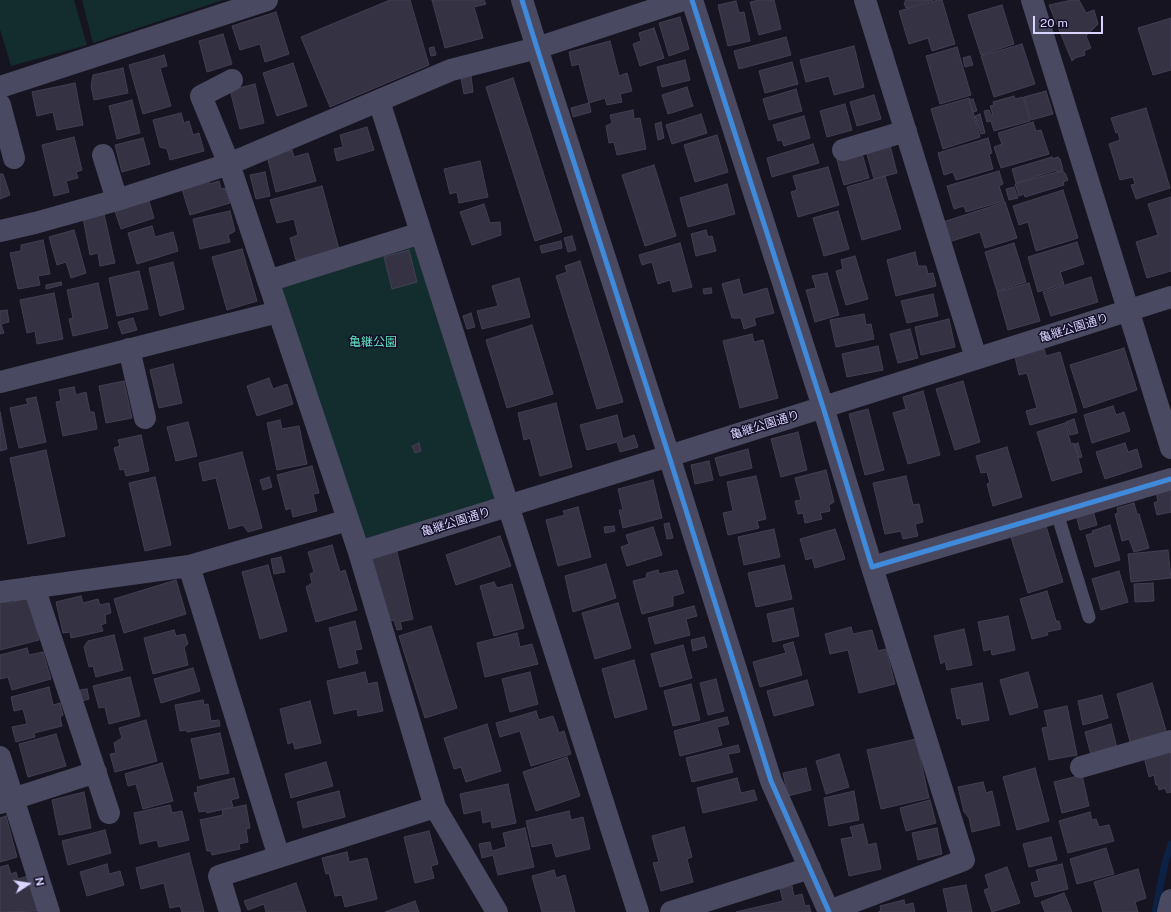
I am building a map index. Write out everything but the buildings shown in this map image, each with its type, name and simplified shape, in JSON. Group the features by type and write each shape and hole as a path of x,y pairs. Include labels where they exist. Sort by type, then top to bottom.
{"street":[{"path":"0,87 267,0"},
{"path":"522,0 669,456 771,781 829,912 964,860 823,407 692,0"},
{"path":"0,231 35,223 116,200 229,164 451,70 537,48 683,0"},
{"path":"865,0 976,358"},
{"path":"1032,0 1171,448"},
{"path":"232,80 201,96 229,164 359,552 435,807 497,912"},
{"path":"379,101 638,912"},
{"path":"0,105 14,158"},
{"path":"844,150 906,131"},
{"path":"103,155 116,200"},
{"path":"268,281 421,232"},
{"name":"亀継公園通り","path":"359,552 669,456 1171,297"},
{"path":"0,382 278,312"},
{"path":"129,349 145,418"},
{"path":"872,567 1171,479"},
{"path":"0,592 189,566 348,520"},
{"path":"189,566 279,857"},
{"path":"34,587 109,813"},
{"path":"1081,767 1171,742"},
{"path":"0,757 7,801 48,912"},
{"path":"7,801 96,772"},
{"path":"230,912 219,876 435,807"},
{"path":"671,912 810,868"},
{"path":"1168,912 1171,900"}],"lane":[{"path":"1057,513 1089,617"}],"green space":[{"path":"0,0 74,0 87,45 11,66 0,29"},
{"path":"82,0 223,0 93,43"},
{"name":"亀継公園","path":"418,243 500,501 363,543 277,285"}],"waterway":[{"path":"1155,912 1165,863 1171,844"}],"cycle path":[{"path":"522,0 669,456 771,781 829,912"},
{"path":"692,0 823,407 872,567 1171,479"}]}
